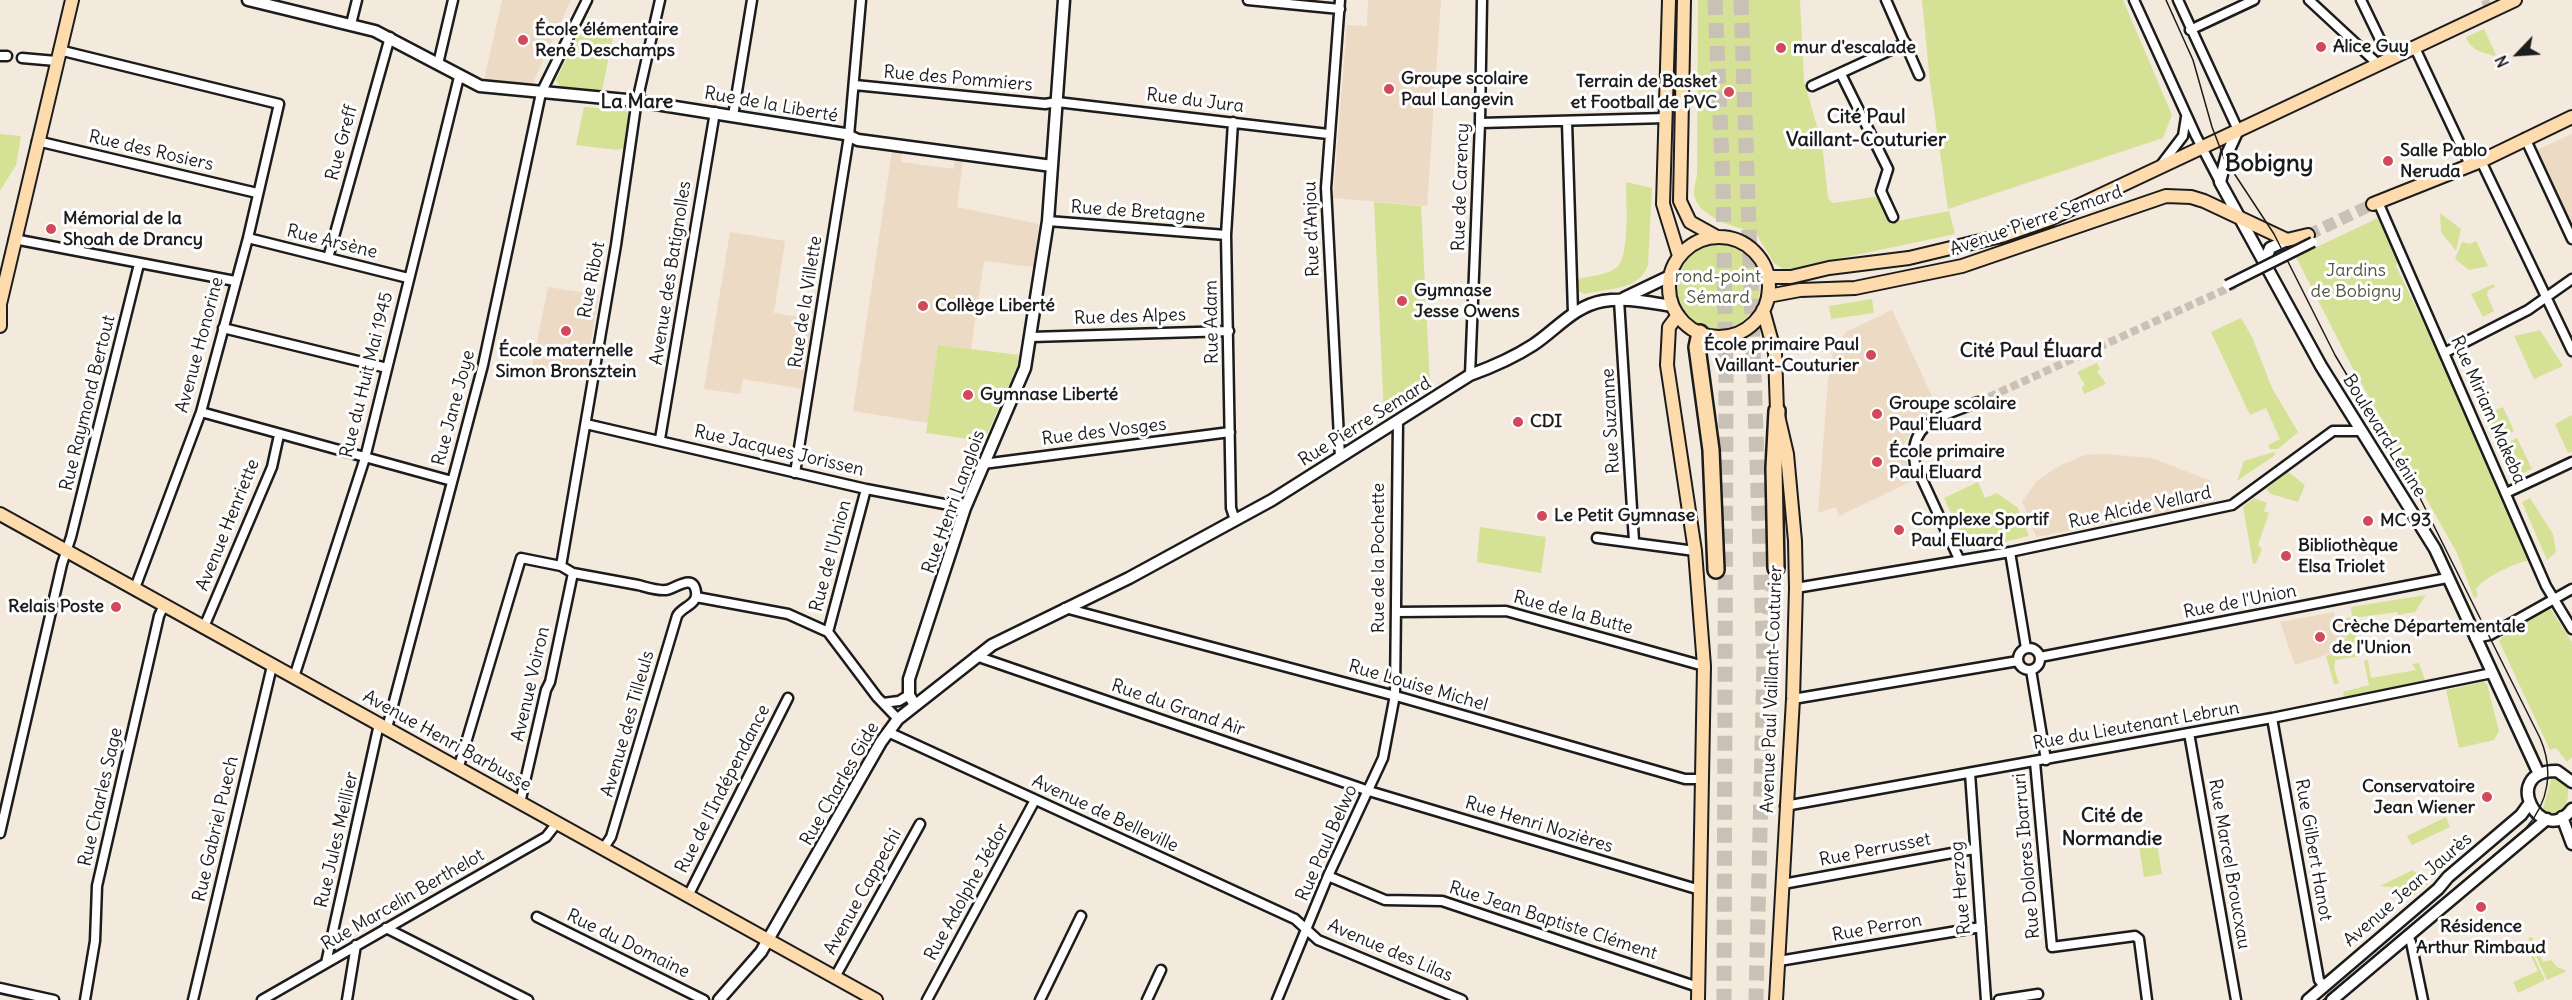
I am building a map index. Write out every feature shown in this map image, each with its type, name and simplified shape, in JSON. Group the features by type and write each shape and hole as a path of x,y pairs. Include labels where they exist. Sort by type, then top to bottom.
{"highway":[{"path":"1700,333 1697,347 1711,450 1716,570"},
{"path":"1776,568 1774,468 1777,411"}],"main road":[{"path":"0,326 0,305 14,239 72,0"},
{"path":"1669,0 1663,204 1679,256"},
{"path":"1684,0 1680,201 1690,222 1717,237 1743,243 1754,252 1767,277 1768,296 1755,322 1743,331 1715,337 1700,333 1688,326 1675,311 1669,291 1670,276 1679,256 1695,243 1717,237"},
{"name":"Avenue Pierre Semard","path":"1767,277 1791,277 1829,268 1910,258 2001,236 2059,216 2516,0"},
{"path":"2376,203 2475,163 2572,117"},
{"name":"Avenue Pierre Semard","path":"1768,296 1800,290 1831,290 1875,285 1962,266 2166,196 2199,199 2287,240"},
{"path":"2287,240 2311,238"},
{"name":"Avenue Paul Vaillant-Couturier","path":"1763,310 1775,353 1777,411 1787,454 1795,541 1796,588 1793,699 1785,806 1776,1000"},
{"path":"1675,311 1669,327 1667,365 1695,551 1704,666 1698,1000"},
{"name":"Avenue Henri Barbusse","path":"0,514 272,666 459,766 520,803 876,1000"}],"street":[{"name":"Rue de la Liberté","path":"248,0 278,4 351,24 390,38 459,77 480,86 637,101 715,112 849,136 858,140 1052,166"},
{"path":"351,24 357,0"},
{"path":"438,64 453,0"},
{"name":"Rue Jane Joye","path":"383,726 483,365 541,93 587,0"},
{"name":"Rue Ribot","path":"561,566 582,431 586,424 584,417 616,244 637,101 660,0"},
{"path":"733,116 752,0"},
{"name":"Rue de la Villette","path":"795,473 849,136 861,0"},
{"name":"Rue Henri Langlois","path":"912,700 909,679 965,508 1025,368 1048,221 1064,0"},
{"path":"1248,0 1340,5"},
{"name":"Rue de Carency","path":"1470,375 1480,123 1482,0"},
{"path":"1886,0 1919,75"},
{"path":"2134,0 2220,182"},
{"path":"2178,0 2238,130 2227,154 2220,182"},
{"path":"2190,30 2254,0"},
{"path":"2310,0 2384,62"},
{"path":"2361,0 2384,62"},
{"name":"Rue d'Anjou","path":"1340,5 1328,134 1326,188 1340,457"},
{"name":"Rue Greff","path":"327,258 390,38"},
{"path":"1812,86 1906,42"},
{"path":"2415,48 2572,351"},
{"path":"22,58 58,55"},
{"name":"Avenue Honorine","path":"58,55 279,104 248,238 201,412 135,588"},
{"path":"1841,74 1888,169 1881,191 1893,217"},
{"name":"Rue du Huit Mai 1945","path":"294,677 365,458 459,77"},
{"name":"Rue des Pommiers","path":"855,85 1045,104 1057,102"},
{"name":"Rue du Jura","path":"1057,102 1328,134"},
{"name":"Avenue des Batignolles","path":"660,439 715,112"},
{"path":"2159,169 2182,136 2186,113"},
{"path":"1480,123 1666,118"},
{"name":"Rue Adam","path":"1233,122 1226,235 1231,508 1234,520"},
{"path":"1567,122 1573,313"},
{"path":"2525,138 2572,238"},
{"name":"Rue des Rosiers","path":"37,141 257,193"},
{"name":"Boulevard Lénine","path":"2220,182 2321,366 2435,549 2539,774"},
{"name":"Rue Miriam Makeba","path":"2376,203 2554,599 2572,629"},
{"name":"Rue de Bretagne","path":"1048,221 1226,235"},
{"name":"Rue Arsène","path":"248,238 408,278"},
{"path":"2227,285 2311,238"},
{"path":"14,239 235,281"},
{"path":"2264,264 2266,253 2270,248 2287,240"},
{"name":"Rue Raymond Bertout","path":"0,833 67,551 139,264"},
{"name":"Rue Pierre Semard","path":"1619,300 1670,276"},
{"path":"2444,353 2547,299 2572,279"},
{"name":"Rue Pierre Semard","path":"1129,578 1234,520 1340,457 1470,375 1511,358 1534,344 1573,313 1602,301 1619,300 1675,311"},
{"name":"Rue Suzanne","path":"1619,300 1634,541"},
{"path":"223,328 387,368"},
{"name":"Rue des Alpes","path":"1031,337 1229,331"},
{"path":"1959,559 1915,464 1912,447 1916,436 1932,422 1978,402"},
{"path":"201,412 279,435 452,480"},
{"name":"Rue de la Pochette","path":"1395,695 1396,433 1398,420"},
{"name":"Rue Jacques Jorissen","path":"586,424 660,439 866,489 965,508"},
{"name":"Rue Alcide Vellard","path":"1796,588 2010,552 2232,506 2333,431 2362,431"},
{"name":"Rue des Vosges","path":"983,464 1230,432"},
{"name":"Avenue Henriette","path":"204,627 272,467 279,435"},
{"path":"2506,493 2572,462"},
{"name":"Rue de l'Union","path":"828,632 866,489"},
{"path":"1597,538 1634,541 1695,551"},
{"path":"2010,552 2026,648"},
{"path":"459,766 521,558 561,566 573,573 665,590 683,582 695,589 696,597 788,614 828,632 898,719"},
{"name":"Avenue Voiron","path":"520,803 546,690 550,682 573,573"},
{"name":"Rue Charles Gide","path":"719,1000 759,955 888,732 912,700 1013,633 1129,578"},
{"name":"Rue de l'Union","path":"2040,657 2447,578"},
{"path":"2475,638 2490,635 2572,589"},
{"name":"Avenue des Tilleuls","path":"603,849 611,837 677,616 682,608 693,603 696,597"},
{"name":"Rue Charles Sage","path":"84,1000 95,941 97,886 159,616 164,605"},
{"name":"Rue Louise Michel","path":"1065,608 1395,695 1685,779 1703,779"},
{"name":"Rue de la Butte","path":"1396,612 1506,611 1704,666"},
{"path":"2026,648 2032,649 2040,657 2039,663 2031,670 2025,670 2018,661 2018,656 2026,648"},
{"name":"Rue du Grand Air","path":"976,656 1369,791"},
{"path":"1793,699 2018,661"},
{"name":"Rue Gabriel Puech","path":"193,1000 272,666"},
{"path":"2031,670 2046,760"},
{"name":"Rue du Lieutenant Lebrun","path":"1785,806 2272,718 2492,673"},
{"name":"Rue Paul Belwo","path":"1277,1000 1328,876 1383,758 1395,695"},
{"name":"Rue de l'Indépendance","path":"688,896 788,698"},
{"path":"883,703 912,700"},
{"name":"Rue Gilbert Hanot","path":"2272,718 2319,980 2324,986"},
{"name":"Rue Jules Meillier","path":"326,963 383,726"},
{"name":"Avenue de Belleville","path":"888,732 1295,919 1306,929"},
{"name":"Rue Marcel Broucxau","path":"2189,733 2236,1000"},
{"name":"Rue Dolores Ibarruri","path":"2035,762 2052,947 2135,936 2139,939 2147,1000"},
{"path":"2571,779 2557,771 2539,774 2529,788 2529,804 2537,814 2547,819 2562,817 2572,808"},
{"name":"Rue Herzog","path":"1970,773 1986,1000"},
{"name":"Rue Henri Nozières","path":"1369,791 1700,890"},
{"name":"Rue Adolphe Jédor","path":"927,1000 1035,800"},
{"name":"Avenue Jean Jaurès","path":"2308,1000 2438,889 2448,877 2521,815 2529,804"},
{"path":"2562,817 2572,844"},
{"name":"Avenue Jean Jaurès","path":"2332,1000 2547,819"},
{"name":"Rue Marcelin Berthelot","path":"262,1000 546,837 557,823"},
{"name":"Avenue Cappechi","path":"835,976 920,824"},
{"name":"Rue Perrusset","path":"1783,884 1974,849"},
{"name":"Rue Jean Baptiste Clément","path":"1328,876 1385,900 1442,901 1698,987"},
{"path":"1040,1000 1081,916"},
{"name":"Rue du Domaine","path":"537,917 704,1000"},
{"name":"Rue Perron","path":"1779,961 1981,927"},
{"path":"386,928 528,1000"},
{"name":"Avenue des Lilas","path":"1306,929 1318,940 1462,1000"},
{"path":"2407,936 2411,942 2423,1000"},
{"path":"347,1000 356,945"},
{"path":"1147,1000 1161,970"},
{"path":"0,988 54,1000"},
{"path":"1999,1000 2038,994"}],"shaded area":[{"name":"École élémentaire René Deschamps","path":"502,0 571,0 532,85 484,80"},
{"name":"Groupe scolaire Paul Langevin","path":"1368,0 1441,0 1427,206 1333,198 1347,25 1367,26"},
{"path":"2572,134 2572,228 2535,151"},
{"name":"Collège Liberté","path":"892,151 902,152 901,162 954,169 955,159 963,160 957,207 1039,224 1034,267 984,261 971,349 938,345 928,423 853,411"},
{"path":"730,232 785,241 774,313 814,319 803,389 743,379 740,394 704,389"},
{"name":"École maternelle Simon Bronsztein","path":"548,287 599,295 585,372 532,367"},
{"name":"Groupe scolaire Paul Eluard","path":"1892,310 1938,409 1914,427 1904,444 1904,455 1914,480 1839,516 1836,507 1818,513 1828,380 1833,353 1846,332"},
{"path":"2103,454 2152,458 2211,481 2215,500 2211,505 2036,537 2022,501 2038,480 2059,466 2085,455"},
{"name":"Crèche Départementale de l'Union","path":"2334,612 2335,620 2352,617 2357,645 2295,665 2280,622"}],"green space":[{"path":"1698,0 1800,0 1804,81 1822,144 1828,198 1833,203 1880,196 1892,222 1949,211 1955,234 1785,270 1774,263 1755,232 1718,220 1702,209 1694,193 1697,175"},
{"path":"1922,0 2123,0 2172,115 2163,138 1948,209 1930,82"},
{"path":"2484,29 2496,55 2494,56 2474,48 2466,37"},
{"path":"580,30 613,36 602,91 560,87 556,80"},
{"path":"584,107 624,110 629,114 624,148 617,150 576,145"},
{"path":"0,134 21,136 16,165 0,191"},
{"path":"1626,182 1652,188 1648,265 1638,280 1630,284 1585,294 1578,291 1578,279 1610,271 1618,266 1622,259 1627,226"},
{"name":"Gymnase Jesse Owens","path":"1374,202 1421,206 1430,385 1384,414"},
{"path":"2440,213 2461,229 2456,251 2441,232"},
{"name":"Jardins de Bobigny","path":"2378,218 2398,259 2396,266 2420,316 2427,323 2528,561 2491,576 2479,586 2476,590 2478,596 2474,598 2457,553 2351,365 2296,257"},
{"path":"2476,241 2488,266 2469,270 2455,259 2462,242 2470,244"},
{"name":"rond-point Sémard","path":"1718,245 1734,248 1748,257 1757,271 1760,287 1757,303 1748,317 1734,326 1718,329 1702,326 1688,317 1679,303 1676,287 1679,271 1688,257 1702,248"},
{"path":"2494,284 2495,287 2488,290 2487,295 2494,311 2483,317 2471,294"},
{"path":"1872,299 1874,313 1831,319 1829,306"},
{"path":"2241,318 2252,337 2272,388 2298,432 2278,449 2270,449 2268,445 2280,439 2266,408 2250,415 2211,332"},
{"path":"2540,330 2563,366 2534,379 2514,336"},
{"name":"Gymnase Liberté","path":"938,345 1019,355 1017,367 984,441 926,433"},
{"path":"2097,363 2100,369 2097,371 2106,384 2084,394 2082,387 2085,385 2077,372"},
{"path":"2503,407 2514,431 2496,442 2484,415"},
{"path":"2572,415 2572,452 2568,453 2555,424"},
{"path":"2517,438 2532,469 2512,478 2498,447"},
{"path":"2274,452 2275,455 2237,481 2244,461"},
{"path":"2288,472 2305,485 2298,502 2271,494 2266,489"},
{"path":"1978,482 1985,498 1997,493 2018,508 2029,536 1971,550 1966,546 1944,498"},
{"path":"2254,498 2267,503 2264,511 2269,513 2258,545 2262,549 2256,563 2253,564 2243,507"},
{"path":"2530,498 2553,534 2556,552 2547,560 2522,502"},
{"path":"1480,527 1546,537 1541,573 1477,562"},
{"path":"2426,595 2415,612 2353,618 2360,656 2335,660 2334,668 2339,683 2334,684 2326,656 2343,650 2341,640 2346,639 2347,632 2343,619 2352,617 2351,607"},
{"path":"2550,608 2572,642 2572,757 2567,762 2556,748 2550,750 2499,641 2506,633"},
{"path":"2368,660 2371,678 2416,670 2412,664 2419,663 2425,680 2344,697 2343,692 2369,685 2364,661"},
{"path":"2483,682 2487,684 2499,731 2494,740 2459,748 2446,690"},
{"path":"2552,777 2558,777 2567,783 2568,796 2560,812 2549,814 2542,812"},
{"path":"2446,817 2450,827 2412,845 2407,836"},
{"path":"2157,843 2162,874 2144,877 2139,846"},
{"path":"2413,870 2428,884 2412,897 2399,888 2380,886"},
{"path":"2532,937 2543,962 2551,960 2557,967 2567,971 2547,980 2528,938"},
{"path":"2527,942 2545,980 2518,993 2513,982 2538,971 2525,944"}],"tunnel":[{"path":"1715,0 1723,186 1726,378 1724,1000"},
{"path":"1741,0 1764,663 1756,1000"},
{"path":"2485,0 2490,12"},
{"path":"2308,235 2373,204"},
{"path":"1978,402 2235,285"},
{"path":"1770,615 1776,568"}],"tram line":[{"path":"2166,0 2193,60 2212,127 2224,158 2274,234 2335,355 2420,498 2540,738 2547,762 2548,774 2544,797 2534,818 2526,828 2323,1000"}],"place":[{"name":"École élémentaire René Deschamps","path":"523,40"},
{"name":"Alice Guy","path":"2321,47"},
{"name":"mur d'escalade","path":"1781,48"},
{"name":"Groupe scolaire Paul Langevin","path":"1389,89"},
{"name":"Terrain de Basket et Football de PVC","path":"1729,92"},
{"name":"Salle Pablo Neruda","path":"2388,161"},
{"name":"Mémorial de la Shoah de Drancy","path":"51,229"},
{"name":"Gymnase Jesse Owens","path":"1402,301"},
{"name":"Collège Liberté","path":"923,306"},
{"name":"École maternelle Simon Bronsztein","path":"566,331"},
{"name":"École primaire Paul Vaillant-Couturier","path":"1871,355"},
{"name":"Gymnase Liberté","path":"968,395"},
{"name":"Groupe scolaire Paul Eluard","path":"1877,414"},
{"name":"CDI","path":"1518,422"},
{"name":"École primaire Paul Eluard","path":"1877,462"},
{"name":"Le Petit Gymnase","path":"1542,516"},
{"name":"MC 93","path":"2368,521"},
{"name":"Complexe Sportif Paul Eluard","path":"1899,530"},
{"name":"Bibliothèque Elsa Triolet","path":"2286,556"},
{"name":"Relais Poste","path":"116,607"},
{"name":"Crèche Départementale de l'Union","path":"2320,637"},
{"name":"Conservatoire Jean Wiener","path":"2487,797"},
{"name":"Résidence Arthur Rimbaud","path":"2481,907"}],"district":[{"name":"La Mare","path":"637,102"},
{"name":"Cité Paul Vaillant-Couturier","path":"1866,128"},
{"name":"Bobigny","path":"2269,164"},
{"name":"Cité Paul Éluard","path":"2031,351"},
{"name":"Cité de Normandie","path":"2112,828"}]}
